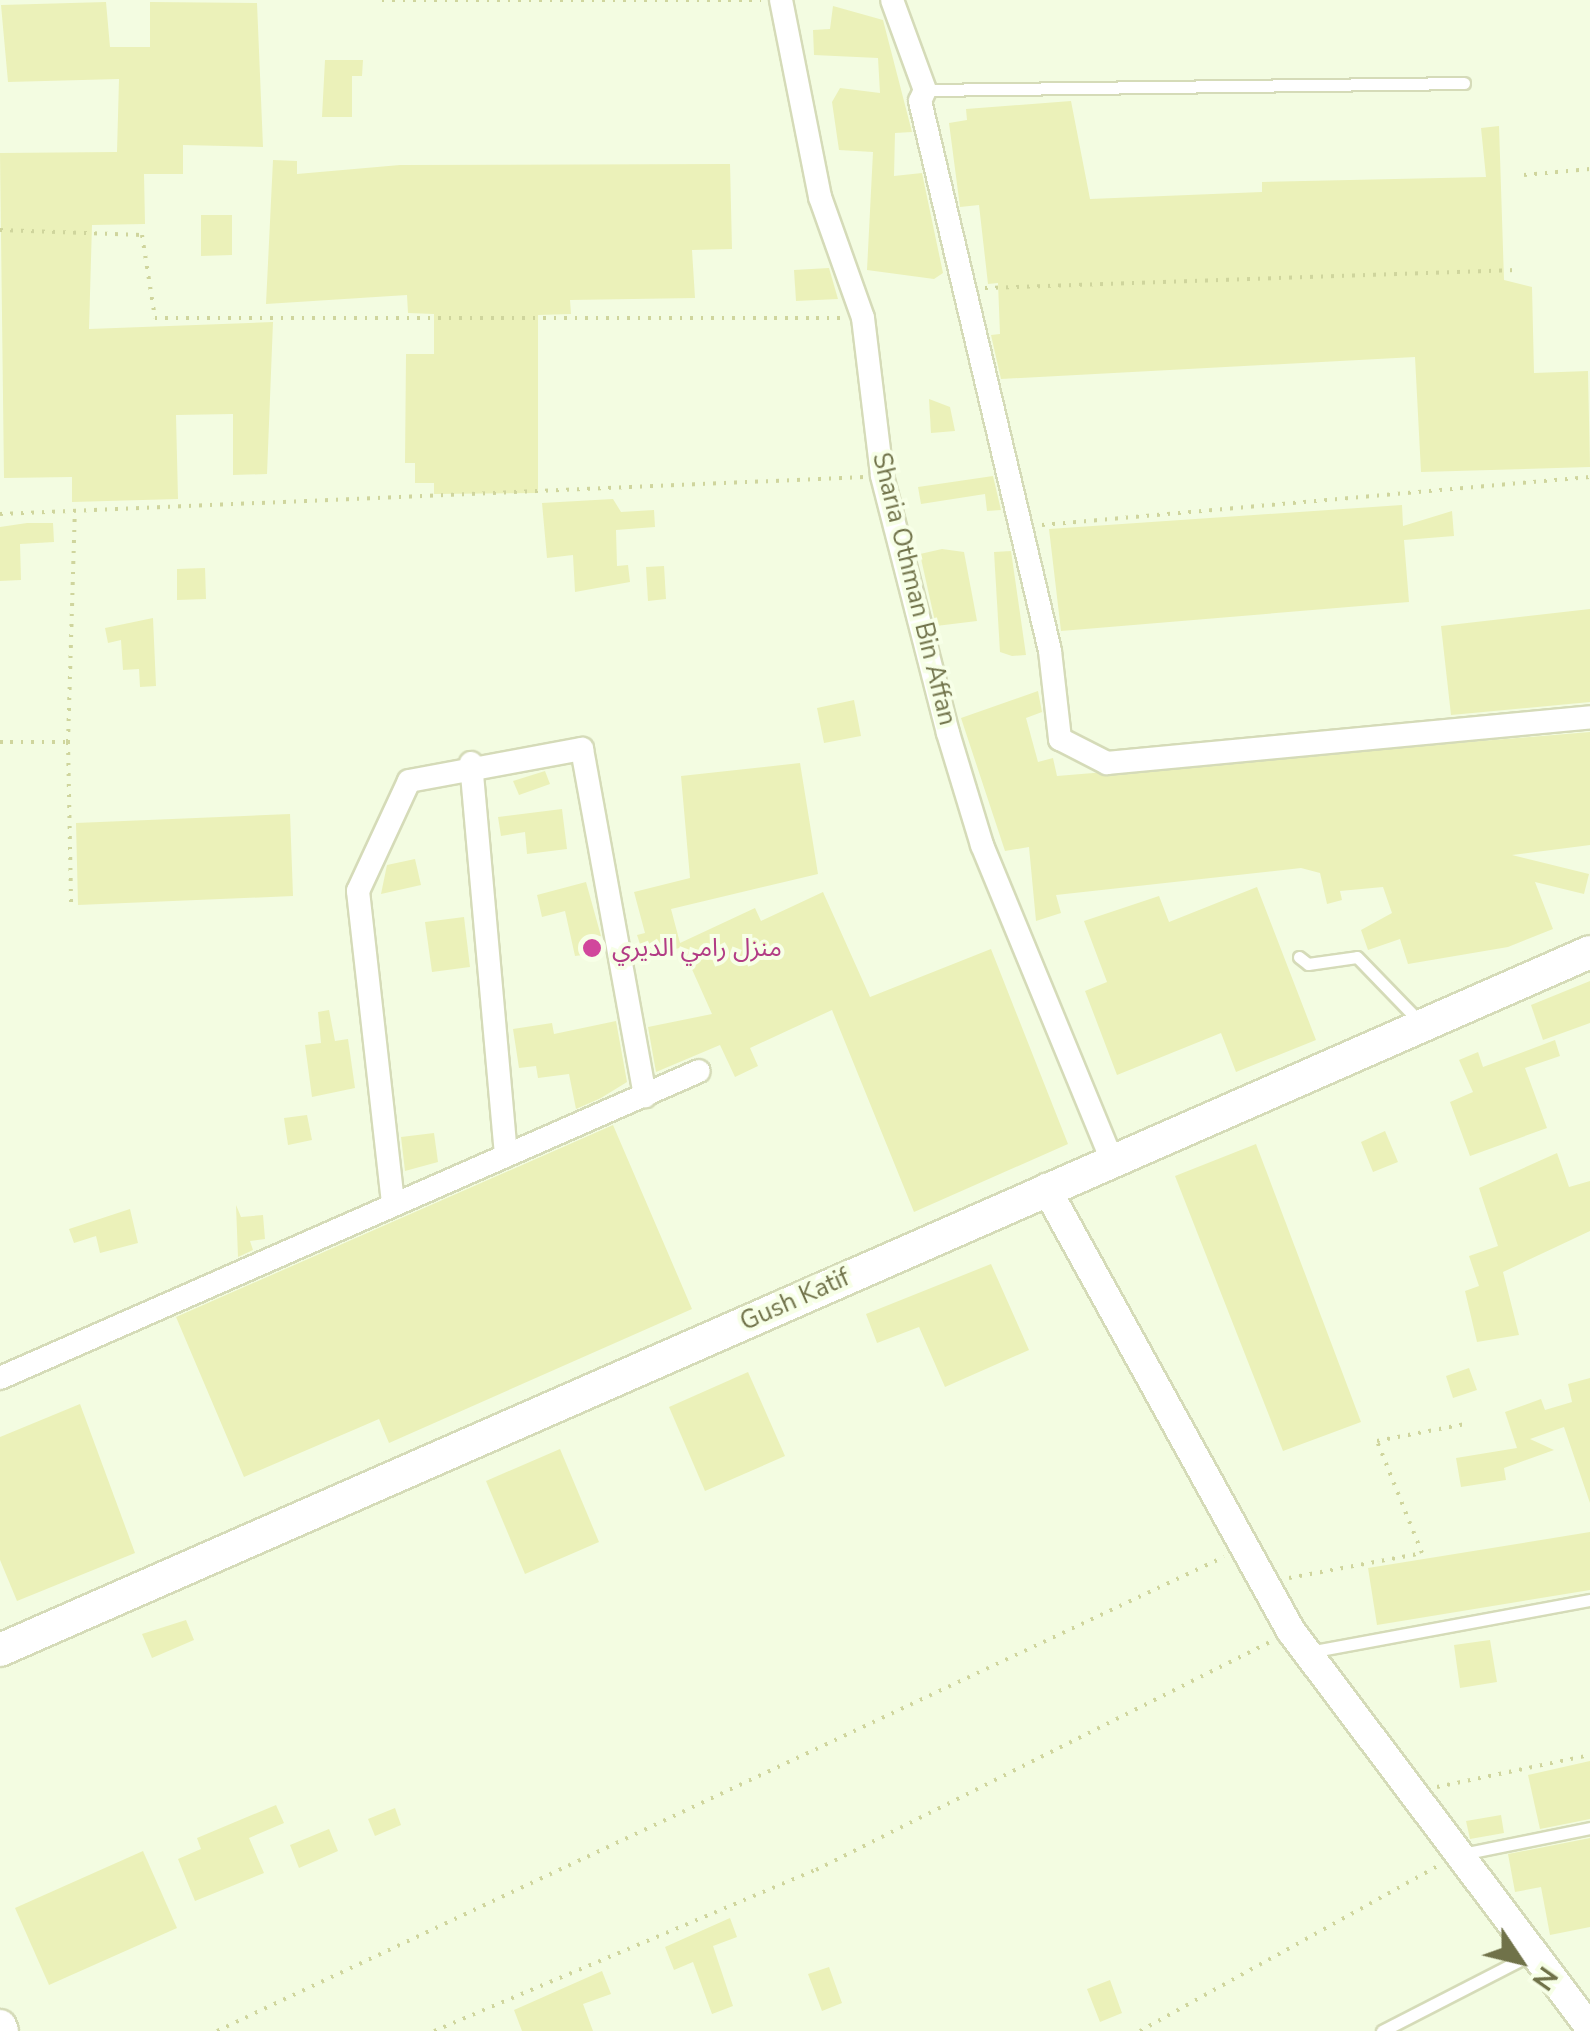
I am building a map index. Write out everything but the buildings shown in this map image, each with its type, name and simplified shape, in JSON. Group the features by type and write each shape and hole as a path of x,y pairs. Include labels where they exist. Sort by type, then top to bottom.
{"main road":[{"name":"Gush Katif","path":"0,1650 1420,1023 1590,952"}],"street":[{"name":"Sharia Othman Bin Affan","path":"782,0 820,197 863,318 882,476 982,845 1112,1160"},
{"path":"892,0 926,90 920,102 970,289 1024,527 1057,731 1081,755 1108,763 1590,717"},
{"path":"393,1203 358,890 409,781 471,763 582,749 645,1096"},
{"path":"471,763 506,1155"},
{"path":"0,1378 699,1071"},
{"path":"1046,1188 1242,1548 1298,1642 1590,2028"}],"lane":[{"path":"926,90 1464,83"},
{"path":"1299,957 1308,964 1357,958 1420,1023"},
{"path":"1298,1642 1590,1600"},
{"path":"1458,1854 1590,1828"},
{"path":"1382,2031 1534,1953"}],"path":[{"path":"382,0 760,0"},
{"path":"1524,175 1590,169"},
{"path":"0,230 142,235 155,318 863,318"},
{"path":"970,289 1517,270"},
{"path":"0,514 882,476"},
{"path":"1024,527 1590,476"},
{"path":"71,904 68,742 75,512"},
{"path":"0,742 68,742"},
{"path":"1263,1583 1422,1554 1377,1440 1464,1424"},
{"path":"217,2031 1242,1548"},
{"path":"434,2031 816,1870 1298,1642"},
{"path":"1412,1792 1590,1755"},
{"path":"1140,2031 1458,1854"}],"place":[{"name":"منزل رامي الديري","path":"592,948"}]}
